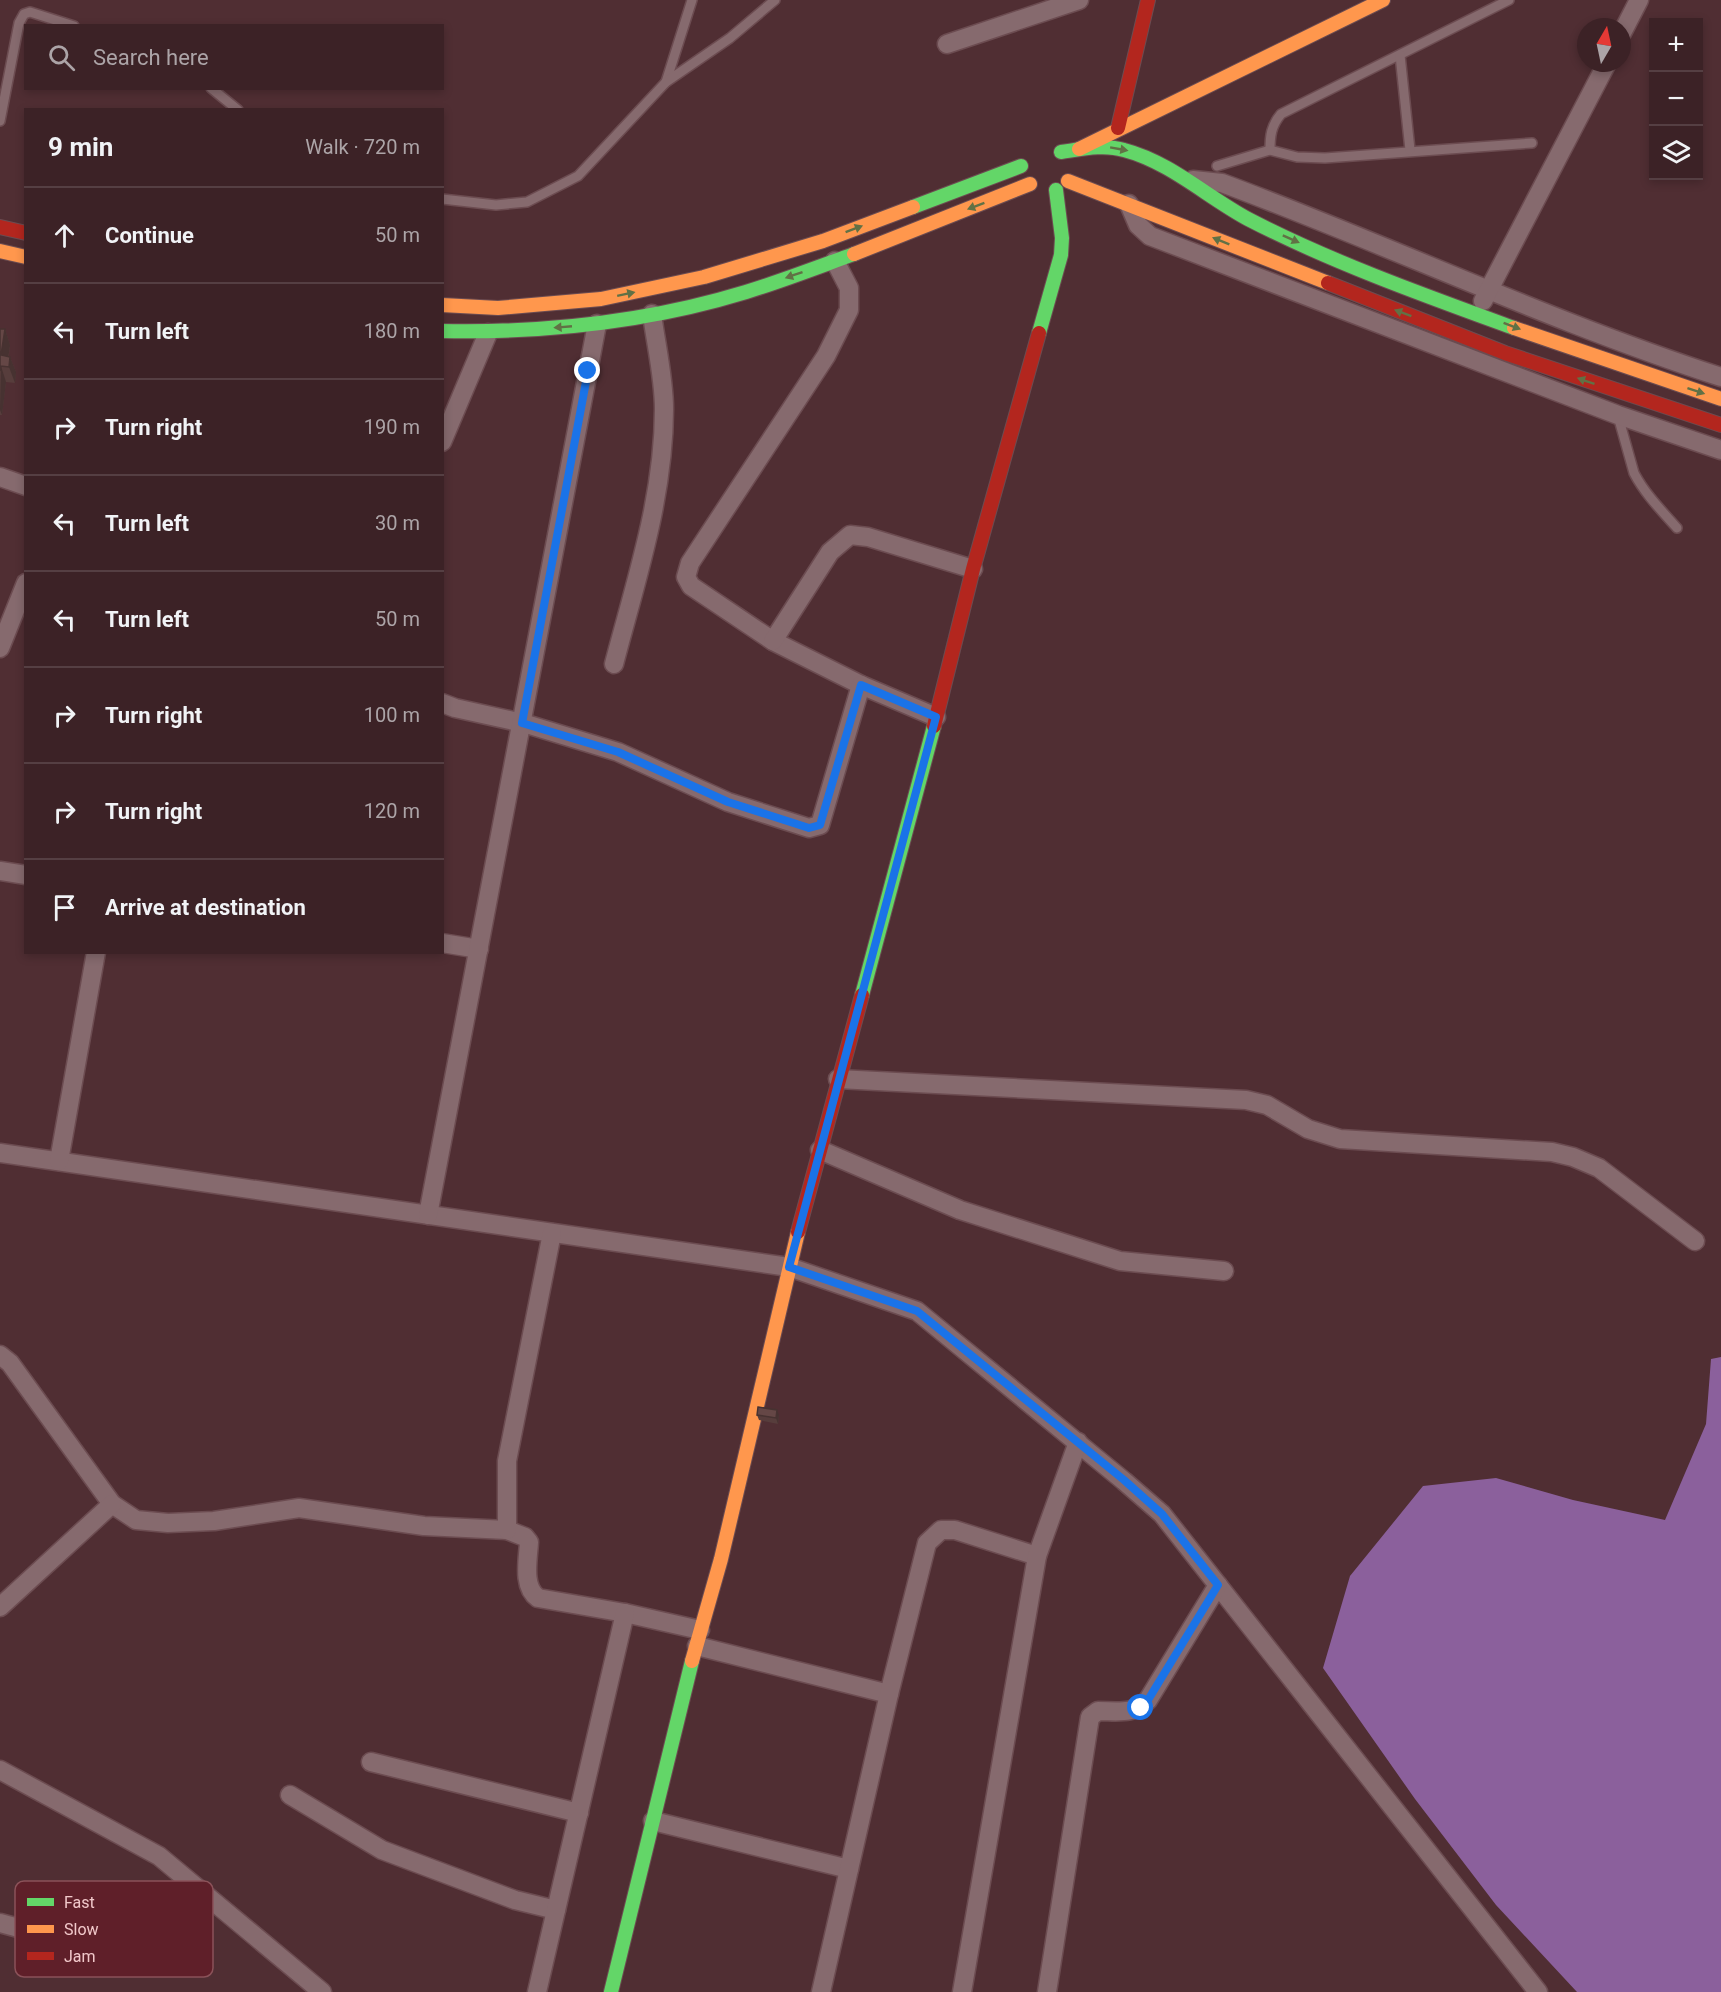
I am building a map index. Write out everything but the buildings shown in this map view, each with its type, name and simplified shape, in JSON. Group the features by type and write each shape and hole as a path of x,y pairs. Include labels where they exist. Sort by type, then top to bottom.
{"main road":[{"path":"1118,128 1148,0"},
{"path":"444,305 498,308 601,299 704,277 823,241 1029,159 1026,175 1030,184 1039,191 1050,192 1060,189 1066,160 1118,128 1383,0"},
{"path":"1066,160 1112,147 1127,150 1147,159 1260,225 1356,267 1602,361 1721,399"},
{"path":"1066,160 1129,204 1504,353 1614,402 1721,425"},
{"path":"444,331 488,333 597,324 738,295 835,261 1030,184"},
{"path":"616,1991 653,1821 721,1559 789,1267 936,717 973,569 1060,255 1061,223 1056,190"},
{"path":"0,227 24,233"},
{"path":"0,251 24,257"}],"street":[{"path":"947,44 1079,0"},
{"path":"1630,18 1639,0"},
{"path":"1476,313 1602,72"},
{"path":"1182,179 1222,183 1488,291 1675,362 1721,377"},
{"path":"1129,204 1138,225 1150,236 1614,402 1721,450"},
{"path":"835,261 849,288 849,310 826,356 690,563 686,577 691,586 773,641 861,685 936,717"},
{"path":"615,664 655,508 663,453 664,406 652,314"},
{"path":"428,1215 597,324"},
{"path":"444,437 488,333"},
{"path":"0,477 24,485"},
{"path":"773,641 830,552 850,535 868,537 973,569"},
{"path":"0,648 24,588"},
{"path":"444,704 522,723 618,752 728,802 809,828 820,825 861,685"},
{"path":"0,871 24,875"},
{"path":"444,943 479,949"},
{"path":"59,1161 96,954"},
{"path":"838,1079 1246,1100 1267,1105 1308,1130 1340,1139 1552,1152 1573,1157 1599,1168 1695,1241"},
{"path":"820,1150 960,1210 1120,1261 1224,1271"},
{"path":"0,1152 789,1267 917,1311 1078,1442 1162,1514 1538,1992"},
{"path":"507,1530 507,1461 552,1233"},
{"path":"0,1355 10,1363 112,1504 136,1520 168,1523 213,1521 299,1508 424,1526 507,1530 525,1537 529,1542 528,1586 531,1593 538,1598 625,1613 699,1638 889,1694"},
{"path":"962,1992 1036,1556 1078,1442"},
{"path":"0,1607 112,1504"},
{"path":"821,1992 889,1694 927,1543 941,1530 955,1530 1036,1556"},
{"path":"1047,1992 1090,1717 1098,1711 1134,1711 1141,1708 1218,1585"},
{"path":"537,1992 625,1613"},
{"path":"371,1762 579,1813"},
{"path":"0,1770 159,1856 189,1881"},
{"path":"290,1795 382,1850 515,1900 556,1910"},
{"path":"653,1821 849,1869"},
{"path":"213,1901 322,1992"},
{"path":"0,1923 15,1927"}],"lane":[{"path":"666,82 692,0"},
{"path":"444,199 496,205 527,202 578,176 666,82 730,38 775,0"},
{"path":"1270,150 1270,133 1281,114 1509,0"},
{"path":"0,121 19,23 24,14 30,12 68,24"},
{"path":"1400,55 1410,150"},
{"path":"213,90 236,108"},
{"path":"1216,166 1270,150 1296,157 1325,158 1410,150 1532,143"},
{"path":"1614,402 1638,481 1648,497 1677,528"}],"shaded area":[{"path":"1721,1357 1721,1992 1577,1992 1496,1905 1415,1799 1323,1668 1350,1576 1423,1486 1496,1478 1573,1500 1665,1520 1706,1424 1711,1359"}],"traffic: fast":[{"path":"1061,152 1109,147 1141,156 1173,171 1248,219 1312,250 1379,278 1514,328"},
{"path":"913,207 1021,166"},
{"path":"1039,333 1061,255 1062,238 1056,190"},
{"path":"444,331 519,330 596,324 672,311 746,292 854,254"},
{"path":"862,995 934,726"},
{"path":"611,1992 692,1661"}],"traffic: slow":[{"path":"1079,149 1383,0"},
{"path":"1068,181 1328,283"},
{"path":"854,254 1030,184"},
{"path":"444,305 498,308 601,299 704,277 823,241 913,207"},
{"path":"0,251 24,257"},
{"path":"1514,328 1721,399"},
{"path":"692,1661 721,1559 798,1232"}],"traffic: jam":[{"path":"1118,128 1148,0"},
{"path":"0,227 24,233"},
{"path":"1328,283 1505,353 1721,425"},
{"path":"934,726 973,569 1039,333"},
{"path":"798,1232 862,995"}],"route":[{"path":"588,371 522,723 618,752 728,802 809,828 820,825 861,685 936,717 789,1267 917,1311 1124,1480 1162,1514 1218,1585 1141,1708"}]}
